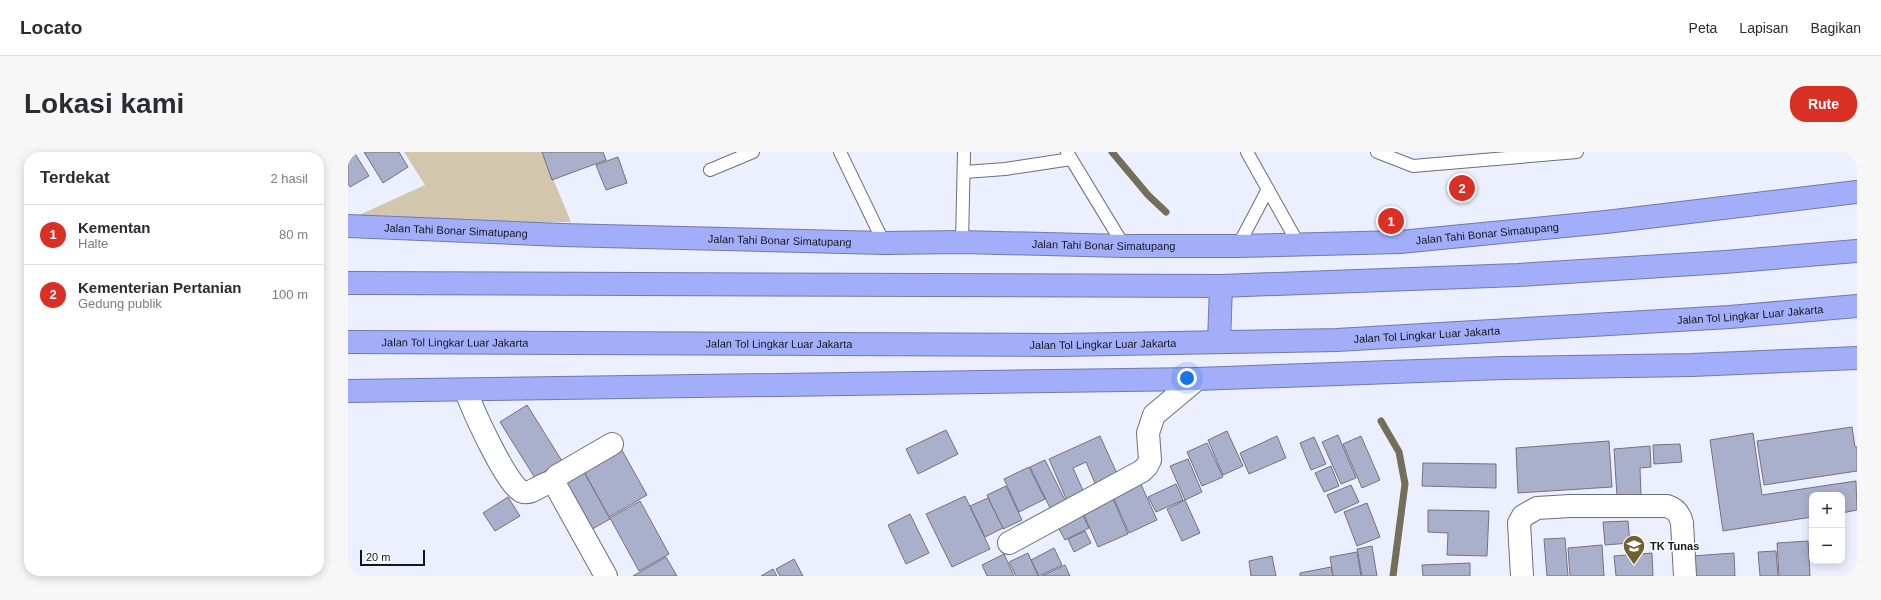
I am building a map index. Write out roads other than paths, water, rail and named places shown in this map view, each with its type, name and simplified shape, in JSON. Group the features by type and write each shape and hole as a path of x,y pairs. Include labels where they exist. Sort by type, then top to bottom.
{"highway":[{"name":"Jalan Tahi Bonar Simatupang","path":"348,226 562,235 884,243 962,242 1124,246 1238,246 1408,241 1606,222 1857,192"},
{"path":"348,283 1221,286 1518,275 1725,262 1857,251"},
{"path":"1219,342 1221,286"},
{"name":"Jalan Tol Lingkar Luar Jakarta","path":"348,342 1060,345 1338,340 1730,317 1857,306"},
{"path":"348,392 1197,379 1503,368 1692,365 1857,358"}],"street":[{"path":"1008,543 1142,471 1150,460 1148,433 1154,415 1197,379"},
{"path":"466,391 472,408 511,482 522,492 529,492 546,483 552,482 557,476 612,444"},
{"path":"552,482 556,486 606,576"},
{"path":"1522,576 1519,523 1523,516 1537,508 1570,506 1667,506 1673,508 1680,516 1682,523 1685,576"}],"lane":[{"path":"710,170 753,152"},
{"path":"840,152 884,243"},
{"path":"962,242 965,172 964,152"},
{"path":"1247,152 1299,244"},
{"path":"1377,152 1413,166 1577,152"},
{"path":"965,172 1005,169 1069,155 1124,246"},
{"path":"1238,246 1268,189"}],"waterway":[{"path":"1112,152 1148,195 1166,212"},
{"path":"1381,421 1399,452 1405,484 1393,576"}],"place":[{"name":"Kementerian Pertanian","path":"1462,188"},
{"name":"Kementan","path":"1391,221"},
{"name":"TK Tunas","path":"1634,566"}]}
